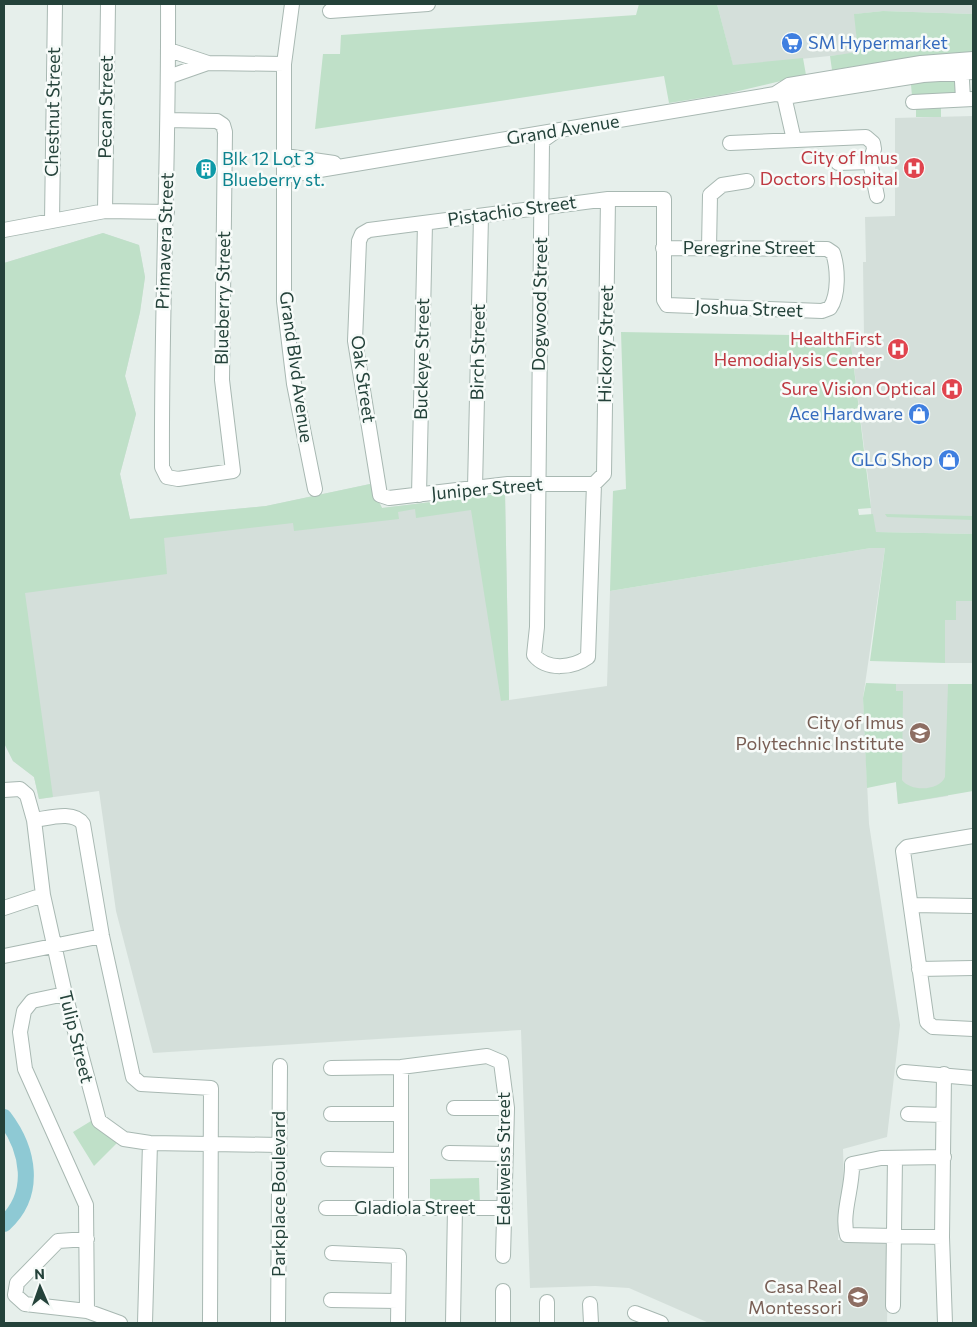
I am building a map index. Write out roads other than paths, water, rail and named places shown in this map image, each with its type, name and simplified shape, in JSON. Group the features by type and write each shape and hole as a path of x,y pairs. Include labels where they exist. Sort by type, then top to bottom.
{"street":[{"name":"Chestnut Street","path":"52,221 55,4"},
{"name":"Pecan Street","path":"105,211 108,4"},
{"name":"Primavera Street","path":"167,477 162,467 161,351 167,212 168,4"},
{"name":"Grand Blvd Avenue","path":"292,4 284,64 284,301 294,384 315,490"},
{"path":"330,11 371,6 428,4"},
{"path":"168,50 208,64"},
{"name":"Grand Avenue","path":"284,176 314,173 350,164 780,95 789,85 858,80 922,63 967,66"},
{"path":"168,77 208,64 284,64"},
{"path":"913,102 968,99 967,66"},
{"path":"780,95 794,140"},
{"name":"Blueberry Street","path":"167,477 178,479 219,475 233,471 222,380 226,132 223,124 217,121 168,120"},
{"name":"Dogwood Street","path":"556,131 542,141 537,626 534,655 539,661 549,665 564,666 578,664 588,657 594,484"},
{"path":"730,142 866,137 873,143 874,149 870,162 877,196"},
{"name":"Grand Avenue","path":"284,156 321,163 350,164"},
{"path":"838,163 870,162"},
{"path":"709,248 710,195 722,185 747,181"},
{"name":"Pistachio Street","path":"362,234 369,230 608,199 664,199 663,248"},
{"name":"Hickory Street","path":"594,484 604,474 608,199"},
{"path":"4,230 105,211 167,212"},
{"name":"Birch Street","path":"475,488 481,216"},
{"name":"Buckeye Street","path":"418,495 425,223"},
{"name":"Oak Street","path":"362,234 359,240 356,341 380,494"},
{"name":"Peregrine Street","path":"663,248 827,249 833,253 836,260 835,301 830,308"},
{"name":"Joshua Street","path":"663,248 664,300 667,305 822,311 830,308"},
{"name":"Juniper Street","path":"380,494 389,498 537,483 594,484"},
{"name":"Tulip Street","path":"4,790 24,791 27,795 34,820 43,896 65,994 96,1116 116,1135 124,1138 150,1142 279,1145"},
{"path":"34,820 73,816 79,818 83,824 102,936 133,1077 141,1084 211,1088 210,1323"},
{"path":"973,836 904,850 928,1025 933,1027 973,1028"},
{"path":"4,908 43,896"},
{"path":"910,904 973,906"},
{"path":"4,956 102,936"},
{"path":"919,969 973,968"},
{"path":"65,994 32,1001 24,1011 20,1032 25,1069 86,1205 87,1310"},
{"name":"Edelweiss Street","path":"401,1068 487,1056 502,1062 507,1108 503,1256"},
{"name":"Parkplace Boulevard","path":"278,1323 280,1066"},
{"path":"330,1068 401,1068 402,1208"},
{"path":"904,1072 973,1078"},
{"path":"944,1074 942,1237 945,1323"},
{"path":"454,1108 507,1108"},
{"path":"331,1114 401,1114"},
{"path":"908,1114 943,1116"},
{"path":"145,1323 150,1142"},
{"path":"449,1153 506,1154"},
{"path":"942,1237 847,1235 844,1225 853,1181 852,1164 881,1158 944,1157"},
{"path":"893,1306 896,1158"},
{"path":"328,1159 401,1160"},
{"name":"Gladiola Street","path":"326,1208 504,1208"},
{"path":"453,1323 455,1208"},
{"path":"86,1239 58,1241 18,1283 14,1290 15,1295 25,1304 87,1310 120,1323"},
{"path":"332,1253 399,1256 398,1323"},
{"path":"503,1291 503,1323"},
{"path":"331,1300 398,1301"},
{"path":"547,1302 547,1323"},
{"path":"590,1304 591,1323"},
{"path":"635,1312 661,1323"}],"waterway":[{"path":"4,1117 19,1143 24,1157 26,1172 25,1186 21,1199 14,1212 4,1224"}],"place":[{"name":"SM Hypermarket","path":"792,43"},
{"name":"City of Imus Doctors Hospital","path":"914,168"},
{"name":"Blk 12 Lot 3 Blueberry st.","path":"206,169"},
{"name":"HealthFirst Hemodialysis Center","path":"898,349"},
{"name":"Sure Vision Optical","path":"952,389"},
{"name":"Ace Hardware","path":"919,414"},
{"name":"GLG Shop","path":"949,460"},
{"name":"City of Imus Polytechnic Institute","path":"920,733"},
{"name":"Casa Real Montessori","path":"858,1297"}]}
